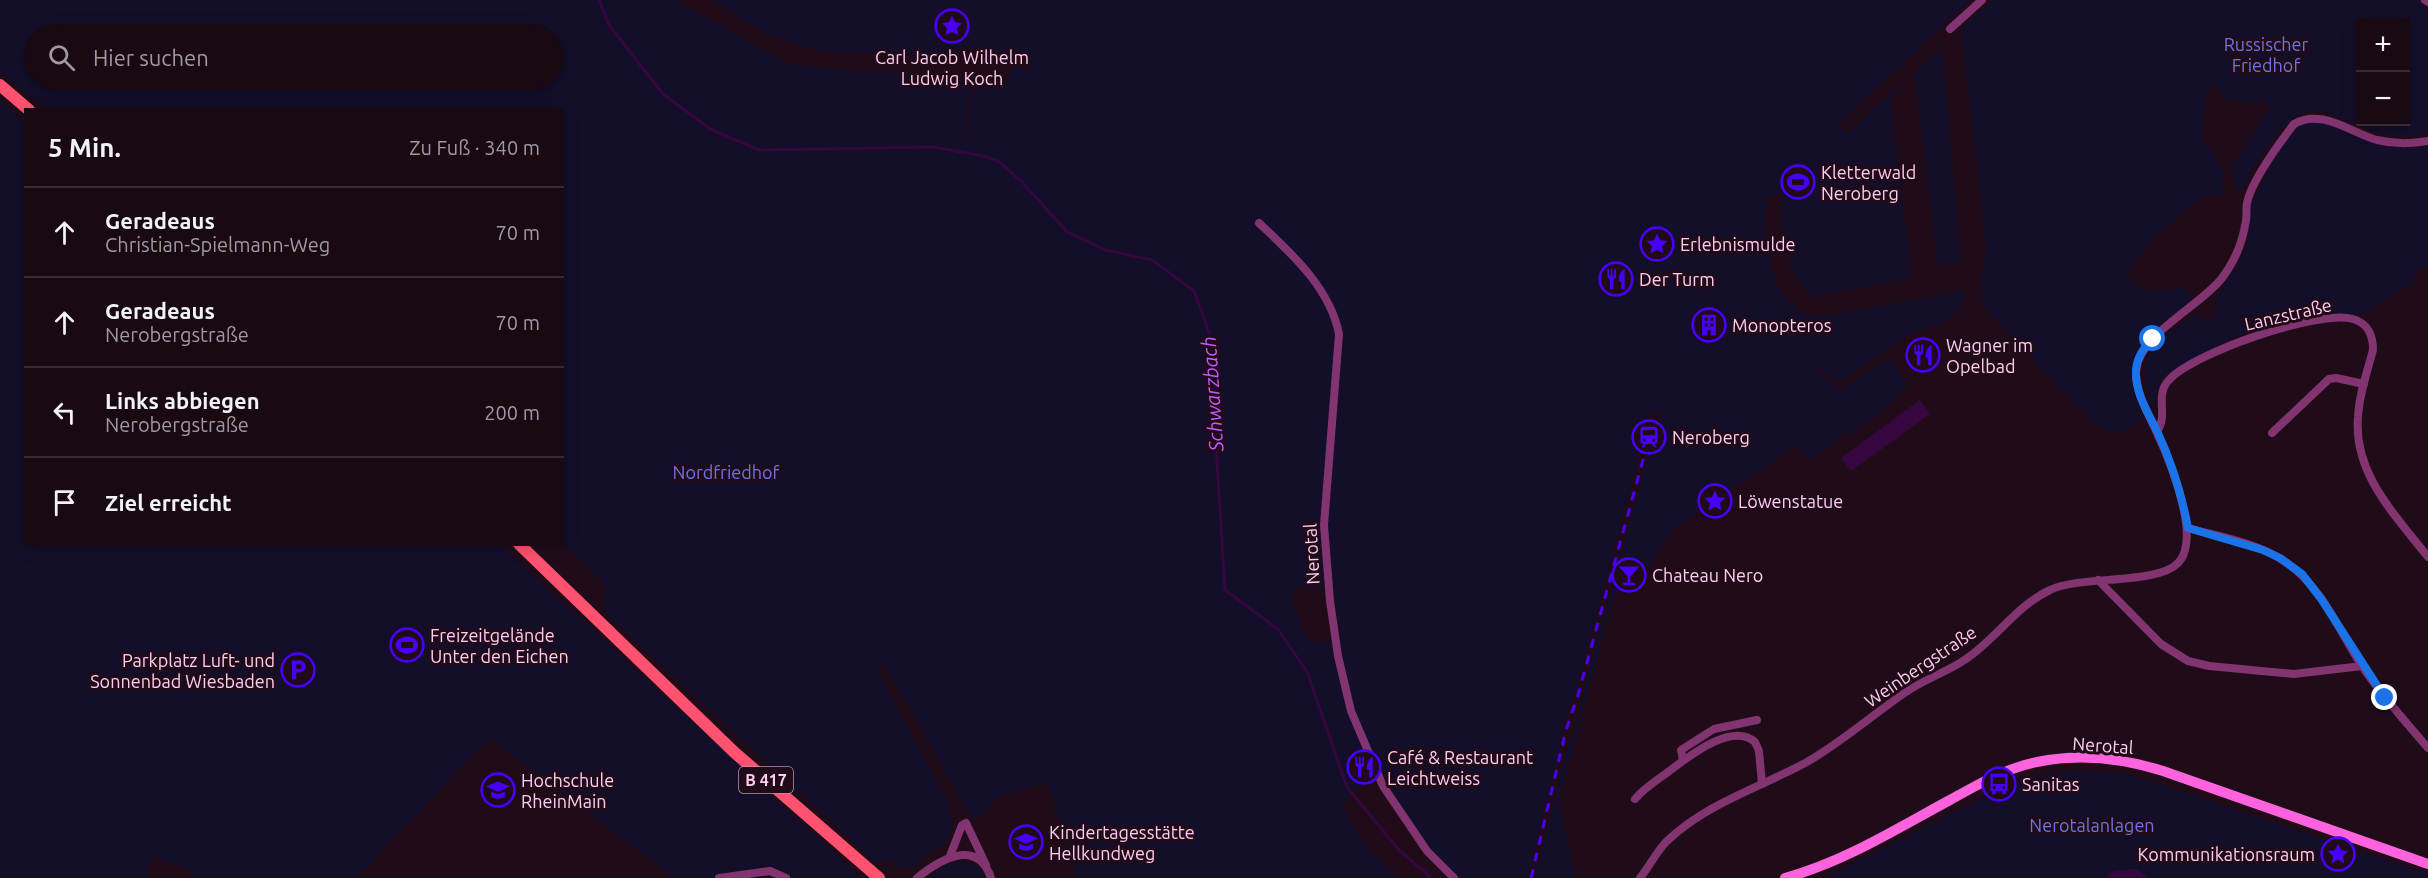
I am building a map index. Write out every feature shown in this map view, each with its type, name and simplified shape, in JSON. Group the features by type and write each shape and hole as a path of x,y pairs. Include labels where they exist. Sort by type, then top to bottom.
{"main road":[{"path":"0,85 27,108"},
{"name":"B 417","path":"521,546 734,752 879,878"}],"street":[{"path":"1950,29 1982,0"},
{"path":"2428,141 2405,143 2379,140 2318,117 2303,119 2294,124 2251,193 2243,235 2231,265 2211,291 2153,339 2141,352 2136,370 2136,380 2157,431 2184,509 2188,528 2256,547 2288,563 2314,588 2362,666 2391,705 2428,748"},
{"name":"Nerotal","path":"1260,223 1304,269 1322,293 1331,308 1339,334 1324,525 1330,601 1338,656 1351,711 1371,761 1392,800 1427,851 1454,878"},
{"name":"Lanzstraße","path":"2157,431 2162,419 2161,394 2170,378 2216,352 2252,337 2285,327 2343,317 2354,319 2363,324 2373,339 2373,350 2359,405 2357,429 2365,465 2382,498 2428,557"},
{"path":"2272,433 2329,379 2336,378 2364,384"},
{"name":"Weinbergstraße","path":"1640,878 1662,847 1694,819 1717,805 1824,752 1905,692 1982,648 2025,606 2045,592 2063,585 2159,573 2174,567 2185,555 2188,528"},
{"path":"2098,580 2161,644 2188,661 2209,666 2294,674 2362,666"},
{"path":"1683,760 1681,750 1707,732 1757,720"},
{"path":"1635,799 1683,760 1722,738 1736,736 1751,738 1759,751 1762,784"},
{"name":"Nerotal","path":"1785,878 1813,870 1862,848 1967,791 2014,769 2051,760 2088,757 2130,762 2163,771 2428,864"},
{"path":"950,856 962,825 966,823 992,878"},
{"path":"917,878 950,856 970,857 982,863 987,869"},
{"path":"719,878 770,871 786,878"}],"green space":[{"name":"Nordfriedhof","path":"0,0 674,0 787,63 851,71 974,74 963,135 966,136 977,75 985,76 1004,90 1012,65 984,47 925,56 818,51 770,36 712,0 1970,0 1837,125 1849,133 1897,87 1896,93 1890,100 1912,278 1812,297 1792,271 1780,205 1783,200 1782,196 1766,196 1765,206 1767,244 1772,271 1782,293 1797,307 1794,309 1795,313 1802,312 1823,317 1962,291 1963,304 1947,320 1904,337 1839,382 1804,357 1839,390 1890,358 1908,386 1893,395 1895,400 1852,434 1848,431 1810,461 1797,444 1670,532 1643,577 1631,566 1616,578 1620,589 1612,603 1559,801 1575,878 1535,878 1568,746 1578,722 1582,696 1648,455 1652,451 1662,415 1651,412 1575,695 1565,719 1561,745 1528,878 1459,878 1437,859 1397,800 1385,774 1349,794 1343,808 1367,849 1399,878 1078,878 1047,782 997,797 975,821 963,804 913,713 880,662 879,674 949,804 952,822 951,830 944,843 938,848 921,854 922,862 917,865 904,868 887,859 877,864 604,612 605,583 564,545 564,108 45,108 0,71","holes":["1295,588 1334,588 1341,640 1314,642 1304,633 1290,594"]},
{"name":"Russischer Friedhof","path":"1993,0 2417,0 2428,8 2428,133 2391,136 2360,126 2410,126 2410,18 2356,18 2356,125 2325,112 2311,111 2298,116 2274,138 2239,193 2231,167 2270,107 2264,101 2250,104 2236,98 2230,103 2212,82 2204,103 2202,137 2220,164 2223,165 2222,194 2208,196 2187,209 2153,240 2128,270 2130,282 2137,286 2154,292 2180,287 2190,293 2191,303 2149,335 2135,356 2132,381 2140,411 2140,422 2117,433 2094,423 2019,345 1984,305 1980,288 1987,254 1961,29"},
{"path":"1942,47 1961,263 1938,266 1915,74"},
{"path":"0,100 24,121 24,546 502,546 861,878 793,878 785,870 760,865 760,878 669,878 667,872 489,738 356,878 195,878 190,870 150,856 148,878 0,878"},
{"path":"2317,120 2384,144 2428,147 2428,265 2413,271 2415,282 2358,315 2340,315 2257,329 2223,343 2165,376 2158,386 2154,408 2151,408 2145,374 2149,353 2192,316 2207,320 2218,315 2216,296 2238,266 2249,237 2251,203 2281,147 2297,127 2308,121"},
{"name":"Nerotalanlagen","path":"2076,770 2127,774 2428,874 2428,878 1825,878 2011,783 2040,775"},
{"path":"953,862 973,864 981,869 986,878 925,878"}],"shaded area":[{"path":"1920,400 1930,414 1851,471 1841,458"},
{"path":"2137,869 2149,878 2105,878 2111,872"}],"waterway":[{"name":"Schwarzbach","path":"599,0 609,25 663,94 710,129 759,150 933,147 998,161 1022,182 1067,232 1106,250 1152,260 1194,291 1209,332 1225,590 1278,629 1307,672 1347,787 1398,849 1431,878"}],"railway":[{"path":"1531,878 1566,730 1578,695 1646,449"}],"place":[{"name":"Carl Jacob Wilhelm Ludwig Koch","path":"952,26"},
{"name":"Kletterwald Neroberg","path":"1798,182"},
{"name":"Erlebnismulde","path":"1657,244"},
{"name":"Der Turm","path":"1616,279"},
{"name":"Monopteros","path":"1709,325"},
{"name":"Wagner im Opelbad","path":"1923,355"},
{"name":"Neroberg","path":"1649,437"},
{"name":"Löwenstatue","path":"1715,501"},
{"name":"Chateau Nero","path":"1629,575"},
{"name":"Freizeitgelände Unter den Eichen","path":"407,645"},
{"name":"Parkplatz Luft- und Sonnenbad Wiesbaden","path":"298,670"},
{"name":"Café & Restaurant Leichtweiss","path":"1364,767"},
{"name":"Sanitas","path":"1999,784"},
{"name":"Hochschule RheinMain","path":"498,790"},
{"name":"Kindertagesstätte Hellkundweg","path":"1026,842"},
{"name":"Kommunikationsraum","path":"2338,854"}],"route":[{"path":"2153,339 2141,352 2136,380 2163,448 2184,509 2188,528 2256,547 2280,558 2302,574 2314,588 2362,666 2385,698"}]}
